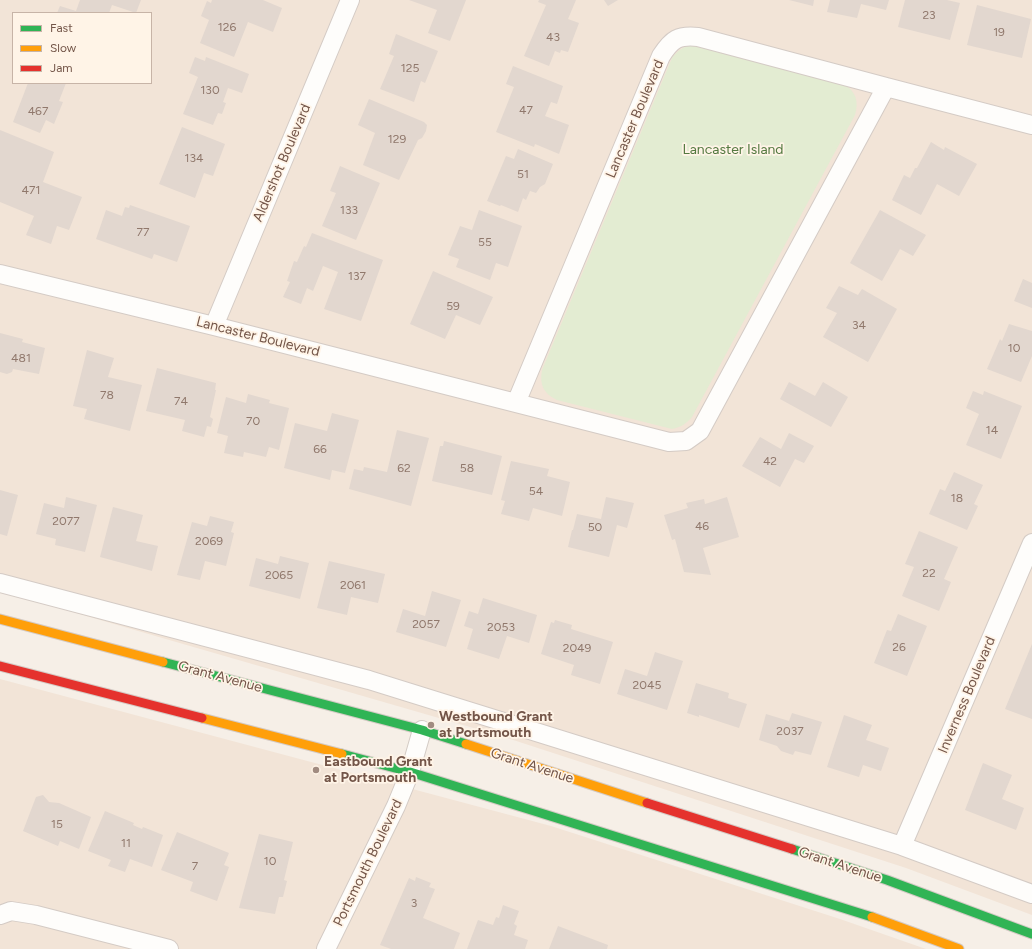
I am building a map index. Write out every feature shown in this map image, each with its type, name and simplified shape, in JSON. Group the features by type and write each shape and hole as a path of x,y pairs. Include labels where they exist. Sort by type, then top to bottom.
{"main road":[{"name":"Grant Avenue","path":"0,619 422,730 887,880 1032,934"},
{"path":"0,666 410,772 880,919 959,949"}],"street":[{"name":"Aldershot Boulevard","path":"214,326 350,0"},
{"name":"Lancaster Boulevard","path":"516,403 661,56 667,46 676,38 687,36 698,37 1032,125"},
{"name":"Lancaster Boulevard","path":"0,274 214,326 669,442 686,441 700,431 886,87"},
{"name":"Inverness Boulevard","path":"902,846 1028,567 1032,543"},
{"path":"0,583 369,680 902,846 1032,894"},
{"name":"Portsmouth Boulevard","path":"326,949 396,806 410,772 422,730"},
{"path":"0,915 11,911 36,915 168,949"}],"shaded area":[{"path":"0,0 1032,0 1032,915 906,868 501,736 0,591"},
{"path":"0,679 551,826 840,919 926,949 0,949"}],"green space":[{"name":"Lancaster Island","path":"690,45 844,84 856,97 857,105 855,115 692,417 683,425 672,429 552,398 542,385 541,375 672,58 680,50"}],"building":[{"path":"80,0 141,0 136,12 112,5 109,12 57,12 60,6 76,11"},
{"path":"212,0 263,0 282,8 273,32 248,22 234,57 200,43 209,20 201,16 207,1 211,3"},
{"path":"409,0 466,0 450,41 428,33 437,10"},
{"path":"539,0 576,0 568,19 579,23 568,52 561,50 560,53 555,51 549,66 524,56 546,5 538,2"},
{"path":"604,0 618,0 608,6"},
{"path":"789,0 814,0 813,6"},
{"path":"830,0 889,0 886,10 861,4 857,18 827,12"},
{"path":"905,0 947,0 960,3 950,40 898,27"},
{"path":"977,5 1031,19 1022,58 967,45"},
{"path":"396,34 438,51 425,83 421,81 414,102 380,89 394,56 389,54"},
{"path":"195,57 205,61 206,57 249,74 242,93 228,88 223,102 226,103 222,114 218,113 213,125 183,114 198,77 189,73"},
{"path":"513,66 563,86 557,104 551,102 545,116 569,125 559,154 535,144 534,147 496,132 514,87 506,84"},
{"path":"28,84 66,84 59,101 63,102 54,124 46,120 40,133 13,122"},
{"path":"369,99 424,122 427,125 426,131 422,138 418,140 399,180 363,165 375,133 358,125"},
{"path":"182,127 225,144 213,176 204,173 195,198 159,184"},
{"path":"0,130 54,152 43,182 82,197 69,230 57,226 51,244 26,235 34,216 0,202"},
{"path":"931,142 944,150 945,147 977,164 959,196 937,184 921,215 892,200 904,175 910,178"},
{"path":"518,149 553,164 545,184 540,187 536,193 530,191 526,200 523,198 518,212 487,201 506,156 514,159"},
{"path":"340,166 380,183 356,240 322,226 336,193 330,191"},
{"path":"130,205 190,226 177,262 154,254 152,259 96,239 106,210 122,216 125,207 129,208"},
{"path":"479,210 522,226 508,267 496,263 490,280 456,267 459,259 448,255 460,226 472,230"},
{"path":"880,210 926,235 913,256 900,249 882,281 850,263"},
{"path":"312,233 383,260 361,321 324,309 338,272 323,266 313,291 307,288 301,304 283,297 290,282 287,281 294,261 297,262"},
{"path":"433,271 493,297 480,325 456,315 445,339 410,324"},
{"path":"1023,279 1032,283 1032,308 1014,301"},
{"path":"839,286 858,295 862,289 897,309 868,362 823,337 837,313 826,308"},
{"path":"1009,324 1032,331 1032,356 1021,382 987,369 1000,339 1002,341"},
{"path":"0,333 23,339 22,342 45,348 39,374 13,369 12,372 7,374 0,372"},
{"path":"87,350 114,358 108,377 142,385 130,431 84,419 87,409 73,406"},
{"path":"157,368 216,383 216,390 210,417 213,419 211,427 207,426 204,437 182,431 185,420 146,411"},
{"path":"789,382 815,396 823,382 848,397 831,427 780,399"},
{"path":"973,391 983,395 984,391 1022,406 1001,459 966,445 979,414 966,408"},
{"path":"248,394 270,400 269,403 289,408 279,450 269,447 266,457 244,452 243,457 224,453 228,436 217,433 226,397 246,403"},
{"path":"332,413 359,420 345,473 332,470 330,480 284,468 295,423 327,431"},
{"path":"397,430 429,438 411,506 349,489 354,469 363,471 364,467 387,472"},
{"path":"789,433 814,446 804,463 795,459 780,487 742,466 760,437 781,449"},
{"path":"444,441 502,456 492,495 432,481 440,446 443,446"},
{"path":"511,461 549,469 547,476 570,482 562,516 533,508 529,521 501,514 505,501 501,500"},
{"path":"954,472 983,485 974,504 978,506 967,530 929,514 940,489 945,491"},
{"path":"0,490 18,495 7,536 0,534"},
{"path":"66,497 97,505 85,552 55,545 56,539 36,534 44,503 64,508"},
{"path":"606,497 634,503 627,528 617,525 609,557 568,547 577,514 601,519"},
{"path":"727,497 739,537 703,548 711,575 684,572 675,539 672,540 664,515 688,508 686,503 704,499 705,504"},
{"path":"113,507 143,515 136,541 158,546 152,571 100,557"},
{"path":"210,516 234,522 231,532 234,533 226,566 205,561 200,580 177,575 192,522 207,526"},
{"path":"919,531 958,547 944,579 951,582 939,611 902,596 914,567 905,564"},
{"path":"280,556 309,563 300,599 249,586 256,558 278,564"},
{"path":"329,561 385,574 378,603 351,597 347,615 317,608"},
{"path":"432,591 461,600 446,647 396,632 403,609 425,616"},
{"path":"483,598 537,615 529,643 507,636 499,659 467,649 473,629 464,626 469,611 478,614"},
{"path":"898,614 927,626 907,676 874,663 887,630 891,631"},
{"path":"555,620 572,625 571,629 613,642 600,684 571,675 574,665 541,654 551,622 554,623"},
{"path":"1032,644 1032,719 1005,709"},
{"path":"655,652 683,661 667,710 617,694 625,669 647,676"},
{"path":"696,683 729,693 728,698 747,704 739,728 699,715 699,717 687,713"},
{"path":"792,713 822,722 811,755 795,751 793,755 781,751 777,746 759,740 766,714 789,721"},
{"path":"844,715 872,725 866,740 889,748 881,771 863,765 859,777 827,767"},
{"path":"983,763 1012,775 1002,799 1024,808 1016,830 965,810"},
{"path":"43,795 49,802 59,803 91,817 79,849 60,841 58,846 23,831 36,797"},
{"path":"105,811 134,823 133,825 142,829 143,827 163,835 152,867 130,859 125,872 108,866 111,860 88,851"},
{"path":"177,832 229,853 224,865 229,867 217,901 190,891 193,882 161,870"},
{"path":"259,834 293,842 284,880 287,881 283,897 279,897 275,914 239,908"},
{"path":"416,877 431,883 429,887 435,889 423,918 460,933 454,949 391,949 380,945 409,878 415,881"},
{"path":"503,905 519,911 514,924 517,926 514,935 528,940 525,949 467,949 478,920 493,925 496,917 499,918"},
{"path":"558,926 608,945 607,949 549,949"}],"traffic: fast":[{"path":"163,662 422,730 466,744"},
{"path":"342,754 410,772 872,917"},
{"path":"792,849 887,880 1032,934"}],"traffic: slow":[{"path":"0,619 163,662"},
{"path":"202,718 342,754"},
{"path":"466,744 647,803"},
{"path":"872,917 959,949"}],"traffic: jam":[{"path":"0,666 202,718"},
{"path":"647,803 792,849"}],"place":[{"name":"Westbound Grant at Portsmouth","path":"431,725"},
{"name":"Eastbound Grant at Portsmouth","path":"316,770"}]}
